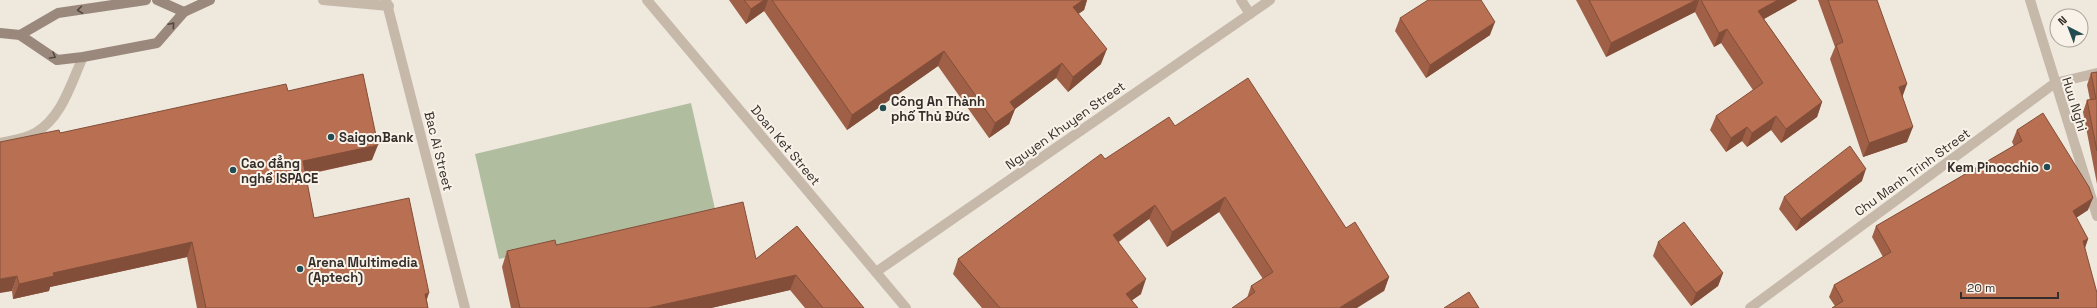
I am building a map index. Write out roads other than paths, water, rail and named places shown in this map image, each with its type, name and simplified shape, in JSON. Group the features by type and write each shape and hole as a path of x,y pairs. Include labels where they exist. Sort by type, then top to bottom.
{"main road":[{"path":"20,35 58,13 146,0"},
{"path":"157,0 184,12"},
{"path":"0,33 20,35 57,60 83,57 157,43 184,12 210,0"}],"street":[{"path":"323,0 387,3"},
{"name":"Doan Ket Street","path":"646,0 906,308"},
{"path":"1241,0 1250,14"},
{"name":"Nguyen Khuyen Street","path":"876,272 1270,0"},
{"name":"Huu Nghi","path":"2030,0 2097,216"},
{"name":"Bac Ai Street","path":"387,3 465,308"},
{"path":"0,143 34,134 48,125 58,112 83,57"},
{"name":"Chu Manh Trinh Street","path":"1750,308 2055,83 2097,73"}],"place":[{"name":"Công An Thành phố Thủ Đức","path":"883,108"},
{"name":"SaigonBank","path":"331,137"},
{"name":"Kem Pinocchio","path":"2047,167"},
{"name":"Cao đẳng nghề ISPACE","path":"233,170"},
{"name":"Arena Multimedia (Aptech)","path":"300,269"}]}
